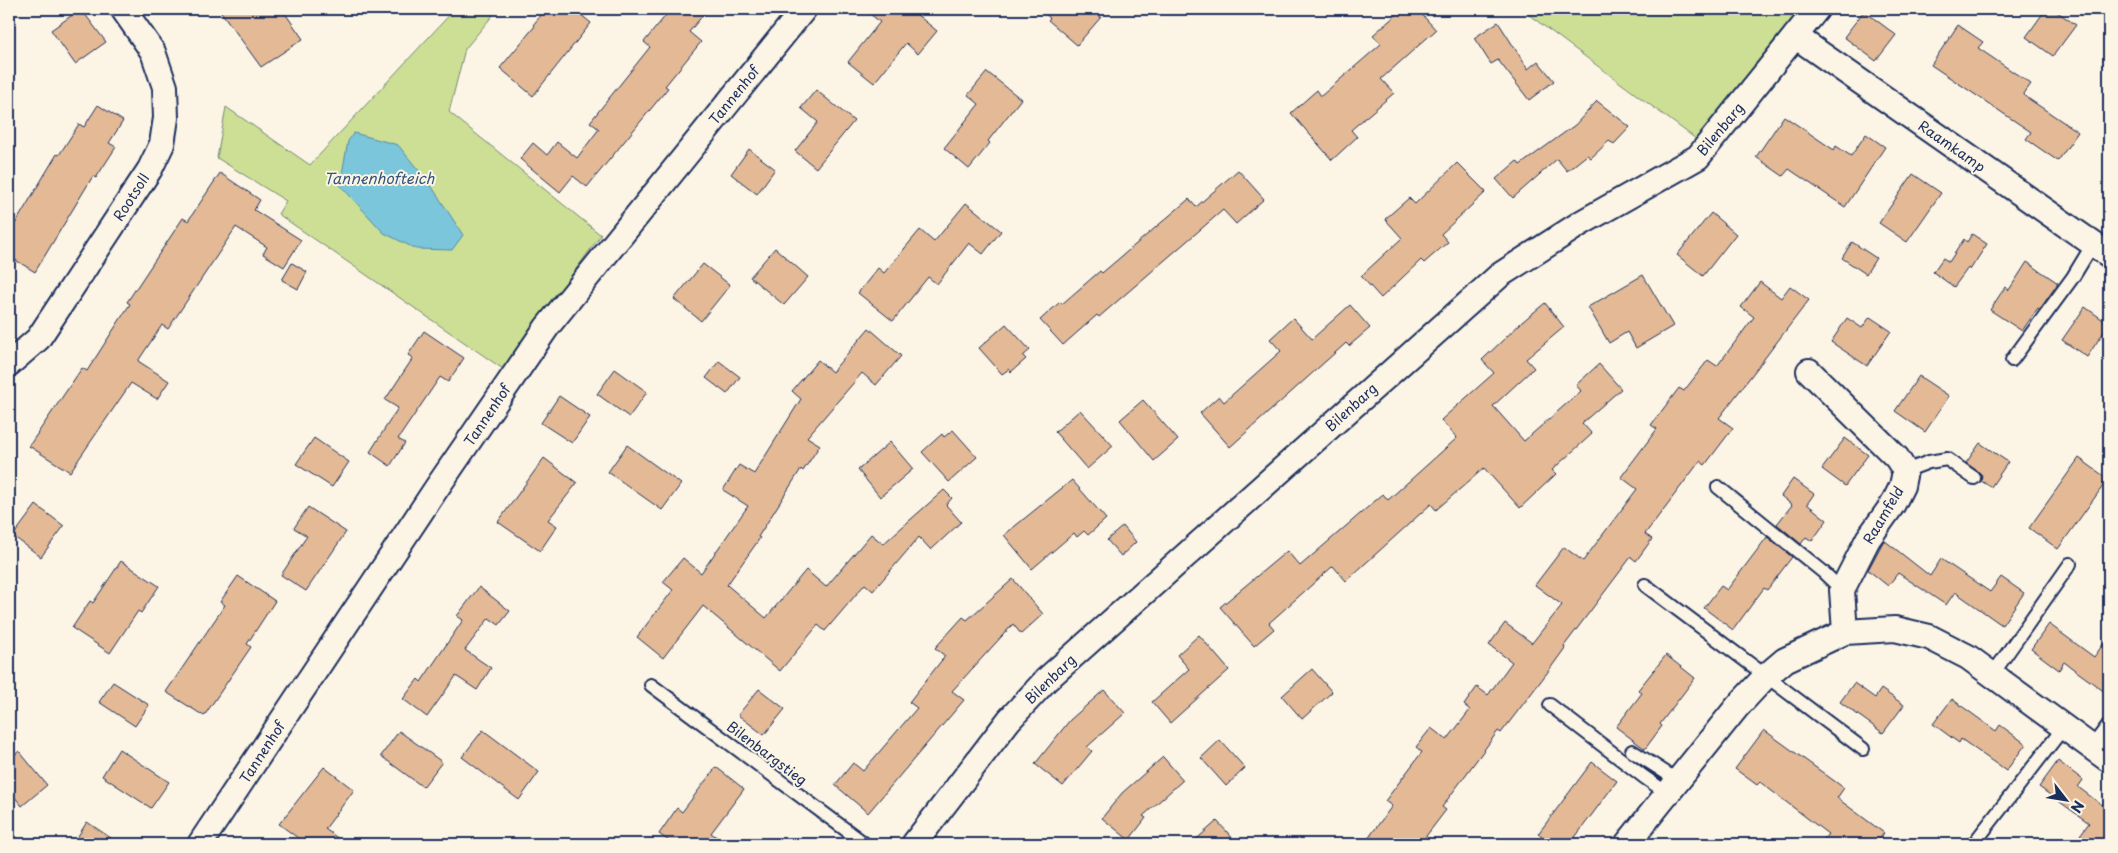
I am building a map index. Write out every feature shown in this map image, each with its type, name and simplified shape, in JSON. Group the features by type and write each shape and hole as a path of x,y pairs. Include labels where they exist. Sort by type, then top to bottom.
{"street":[{"name":"Rootsoll","path":"9,364 38,339 150,169 162,144 166,118 165,87 153,52 123,9"},
{"name":"Tannenhof","path":"200,844 436,489 547,327 804,9"},
{"name":"Bilenbarg","path":"914,844 1010,720 1046,680 1500,275 1581,223 1698,157 1817,9"},
{"name":"Raamkamp","path":"1795,36 2101,250"},
{"name":"Raamfeld","path":"1810,371 1897,458 1905,472 1902,486 1896,498 1868,539 1842,590"},
{"path":"1842,590 1845,632"},
{"path":"1627,844 1737,707 1765,677 1785,660 1845,632 1895,629 1929,637 1968,657 2100,754"}],"lane":[{"path":"2012,360 2068,284 2101,250"},
{"path":"1905,472 1929,462 1947,459 1974,478"},
{"path":"1718,487 1822,571 1842,590"},
{"path":"1992,675 2070,564"},
{"path":"1645,585 1863,749"},
{"name":"Bilenbargstieg","path":"651,685 866,844"},
{"path":"1550,705 1644,777 1672,786"},
{"path":"2100,754 2109,724"},
{"path":"1975,842 2064,727"},
{"path":"1632,751 1672,786"}],"green space":[{"path":"455,9 498,9 465,49 449,112 601,235 503,369 278,214 286,201 217,158 226,107 310,165"},
{"path":"1521,9 1807,9 1696,139"}],"water":[{"name":"Tannenhofteich","path":"354,133 398,145 432,187 463,235 452,250 416,249 384,233 340,185 348,141"}],"building":[{"path":"81,9 106,42 75,64 51,30"},
{"path":"219,9 282,9 303,39 261,67"},
{"path":"546,9 574,9 591,23 533,96 500,68 535,26 533,25"},
{"path":"671,9 708,9 689,32 701,42 665,86 668,88 587,187 573,176 560,192 520,159 533,143 547,155 557,142 577,158 599,129 590,122 650,47 644,42"},
{"path":"864,9 910,9 937,31 918,54 906,43 874,83 848,62 880,22"},
{"path":"1039,9 1091,9 1101,17 1077,45 1048,20 1050,18"},
{"path":"1403,9 1417,9 1436,30 1381,79 1394,93 1351,130 1357,137 1332,160 1291,113 1317,90 1321,96 1381,44 1373,35"},
{"path":"2046,9 2053,9 2076,25 2053,56 2026,37"},
{"path":"1864,11 1896,35 1876,61 1844,37"},
{"path":"1498,22 1528,69 1538,61 1554,81 1529,100 1498,60 1491,64 1474,38"},
{"path":"1958,25 1983,42 1978,48 2031,84 2023,95 2078,132 2058,161 2026,139 2031,132 1931,65"},
{"path":"987,72 1021,99 969,169 944,148 979,104 968,95"},
{"path":"816,90 854,121 816,168 795,151 818,122 801,108"},
{"path":"1597,101 1630,127 1614,144 1609,141 1591,158 1587,155 1567,171 1557,159 1513,198 1496,179 1517,161 1520,165 1575,125"},
{"path":"98,105 123,121 109,143 116,147 96,178 93,176 35,272 9,256 9,234 57,154 59,155 79,124 84,127"},
{"path":"1784,116 1834,150 1836,146 1851,156 1866,134 1885,147 1845,207 1789,169 1783,176 1756,157"},
{"path":"749,149 775,169 757,194 731,174"},
{"path":"1457,163 1486,192 1441,234 1448,242 1424,263 1421,260 1381,298 1361,276 1402,238 1385,219 1409,198 1415,204"},
{"path":"1238,170 1264,199 1236,224 1223,210 1099,317 1097,315 1063,345 1040,320 1060,302 1062,304 1100,271 1102,273 1189,199 1196,207"},
{"path":"220,173 260,200 254,210 301,240 284,267 263,254 267,247 236,227 168,329 162,325 138,361 169,381 157,399 131,383 70,472 29,446 82,368 87,371 130,304 127,302 183,218 188,221"},
{"path":"1913,174 1941,193 1907,242 1879,223"},
{"path":"966,203 1001,231 983,254 969,243 937,284 928,277 893,321 858,293 878,268 884,273 920,230 934,242"},
{"path":"1711,213 1736,234 1703,276 1677,255"},
{"path":"1972,234 1987,244 1970,270 1968,268 1954,287 1933,272 1943,258 1949,262 1964,239 1967,242"},
{"path":"1852,242 1876,258 1866,274 1842,258"},
{"path":"775,248 808,277 784,305 750,277"},
{"path":"2027,262 2058,283 2022,331 1990,310 2005,287 2009,290"},
{"path":"292,263 307,272 298,289 282,280"},
{"path":"703,264 730,285 701,321 674,299"},
{"path":"1643,275 1673,326 1636,348 1627,332 1609,343 1588,307"},
{"path":"1760,282 1781,298 1790,286 1809,300 1719,418 1733,428 1705,465 1700,461 1645,534 1652,539 1636,561 1631,557 1564,646 1565,648 1547,673 1501,733 1498,731 1442,807 1446,810 1420,844 1364,844 1392,806 1385,801 1422,752 1416,747 1431,728 1447,740 1470,710 1464,705 1477,687 1488,695 1512,662 1489,645 1505,623 1532,643 1562,605 1535,585 1564,547 1583,561 1637,489 1621,477 1657,429 1651,425 1679,388 1684,391 1708,360 1717,366 1754,317 1741,307"},
{"path":"1545,303 1564,327 1526,359 1534,368 1493,406 1524,441 1581,391 1576,385 1599,364 1621,389 1582,423 1592,434 1552,470 1556,474 1520,508 1484,468 1436,510 1431,504 1346,581 1333,566 1269,623 1274,629 1254,646 1220,607 1287,551 1300,566 1383,494 1388,500 1457,438 1441,420 1494,373 1482,360"},
{"path":"1350,305 1370,328 1349,346 1346,343 1230,447 1200,413 1219,396 1224,402 1281,351 1270,339 1293,318 1312,339"},
{"path":"2085,307 2109,324 2087,357 2062,340"},
{"path":"1870,317 1891,331 1867,366 1831,342 1847,318 1862,328"},
{"path":"1006,324 1030,350 1023,356 1026,359 1011,372 1009,369 1002,374 979,348"},
{"path":"869,328 901,356 876,385 862,373 807,437 820,445 803,471 801,469 758,537 760,538 727,585 766,618 806,570 826,587 871,534 883,544 944,490 952,498 946,505 961,522 931,550 919,537 873,591 865,584 825,631 818,625 780,671 703,606 663,658 637,637 673,590 663,582 683,558 701,573 748,506 723,490 739,465 754,474 801,399 792,391 818,360 832,372"},
{"path":"424,331 464,358 448,382 440,377 398,439 405,443 390,466 370,452 398,408 385,400 413,358 408,355"},
{"path":"719,361 740,377 727,394 706,378"},
{"path":"615,369 647,392 629,417 597,394"},
{"path":"1919,376 1949,396 1925,432 1895,411"},
{"path":"559,396 590,417 572,443 541,423"},
{"path":"1143,400 1178,440 1154,461 1120,420"},
{"path":"1080,410 1113,446 1087,469 1055,432"},
{"path":"953,430 977,457 949,482 922,452 942,434 944,437"},
{"path":"314,438 349,462 332,487 296,464"},
{"path":"1845,438 1868,455 1845,486 1822,469"},
{"path":"890,442 913,469 880,497 858,470"},
{"path":"1980,443 2008,462 1991,487 1981,481 1982,475 1966,463"},
{"path":"627,445 681,484 662,510 608,472"},
{"path":"544,458 577,483 548,520 557,526 540,551 498,522"},
{"path":"2079,458 2108,479 2058,549 2029,528"},
{"path":"1793,479 1814,494 1807,504 1827,520 1812,541 1806,537 1801,544 1777,524 1792,505 1781,496"},
{"path":"1072,480 1106,519 1088,535 1084,531 1077,537 1074,533 1032,569 1004,535"},
{"path":"36,505 64,526 41,557 13,536"},
{"path":"308,507 346,532 306,591 281,575 307,536 294,528"},
{"path":"1123,526 1136,542 1121,556 1107,540"},
{"path":"1767,537 1792,557 1767,590 1764,588 1733,630 1704,608 1721,586 1727,590"},
{"path":"1884,540 1930,576 1941,559 1990,592 2001,577 2024,593 2002,625 1955,592 1946,605 1898,573 1888,586 1868,570"},
{"path":"121,561 159,586 141,613 138,611 110,653 72,628 90,601 93,603"},
{"path":"238,576 275,601 247,644 251,647 204,716 166,692 225,605 220,602"},
{"path":"1013,579 1043,614 1021,634 1013,624 952,691 964,700 868,813 835,785 853,763 863,771 917,708 909,702 945,656 935,648 963,617 967,620"},
{"path":"479,587 510,611 499,625 489,618 465,650 491,668 477,690 456,676 427,717 403,699 418,679 421,682 463,620 457,616"},
{"path":"2049,624 2094,657 2109,636 2109,695 2064,662 2059,670 2031,649"},
{"path":"1199,635 1229,670 1170,723 1152,702 1189,669 1177,655"},
{"path":"1666,655 1695,678 1660,724 1662,726 1645,749 1616,727 1642,693 1638,690"},
{"path":"1312,669 1332,692 1302,719 1282,696"},
{"path":"113,682 149,705 135,726 99,702"},
{"path":"1854,683 1875,698 1881,689 1904,705 1883,733 1840,702"},
{"path":"759,689 785,709 764,735 738,715"},
{"path":"1104,690 1125,713 1087,747 1092,751 1063,786 1035,764 1070,720"},
{"path":"1952,699 1996,731 2000,725 2026,744 2006,771 1961,739 1959,743 1933,724"},
{"path":"483,730 539,772 519,800 462,757"},
{"path":"1764,730 1844,788 1837,798 1884,833 1876,844 1820,844 1828,834 1760,782 1757,785 1735,769"},
{"path":"399,731 442,762 423,787 381,756"},
{"path":"1220,740 1245,768 1226,786 1201,758"},
{"path":"119,749 169,782 151,808 102,776"},
{"path":"19,751 47,785 22,806 9,790 9,760"},
{"path":"1163,757 1183,780 1143,816 1146,818 1129,840 1102,818 1122,793"},
{"path":"2058,761 2083,780 2078,787 2102,805 2109,794 2109,844 2093,844 2080,835 2089,823 2039,787"},
{"path":"1592,762 1617,781 1570,844 1552,844 1538,834"},
{"path":"324,767 354,790 325,829 346,844 306,844 279,824"},
{"path":"716,767 744,789 711,833 726,844 673,844 659,834 677,808 682,812"},
{"path":"1217,821 1238,844 1191,844"},
{"path":"87,822 120,844 73,844"}]}
